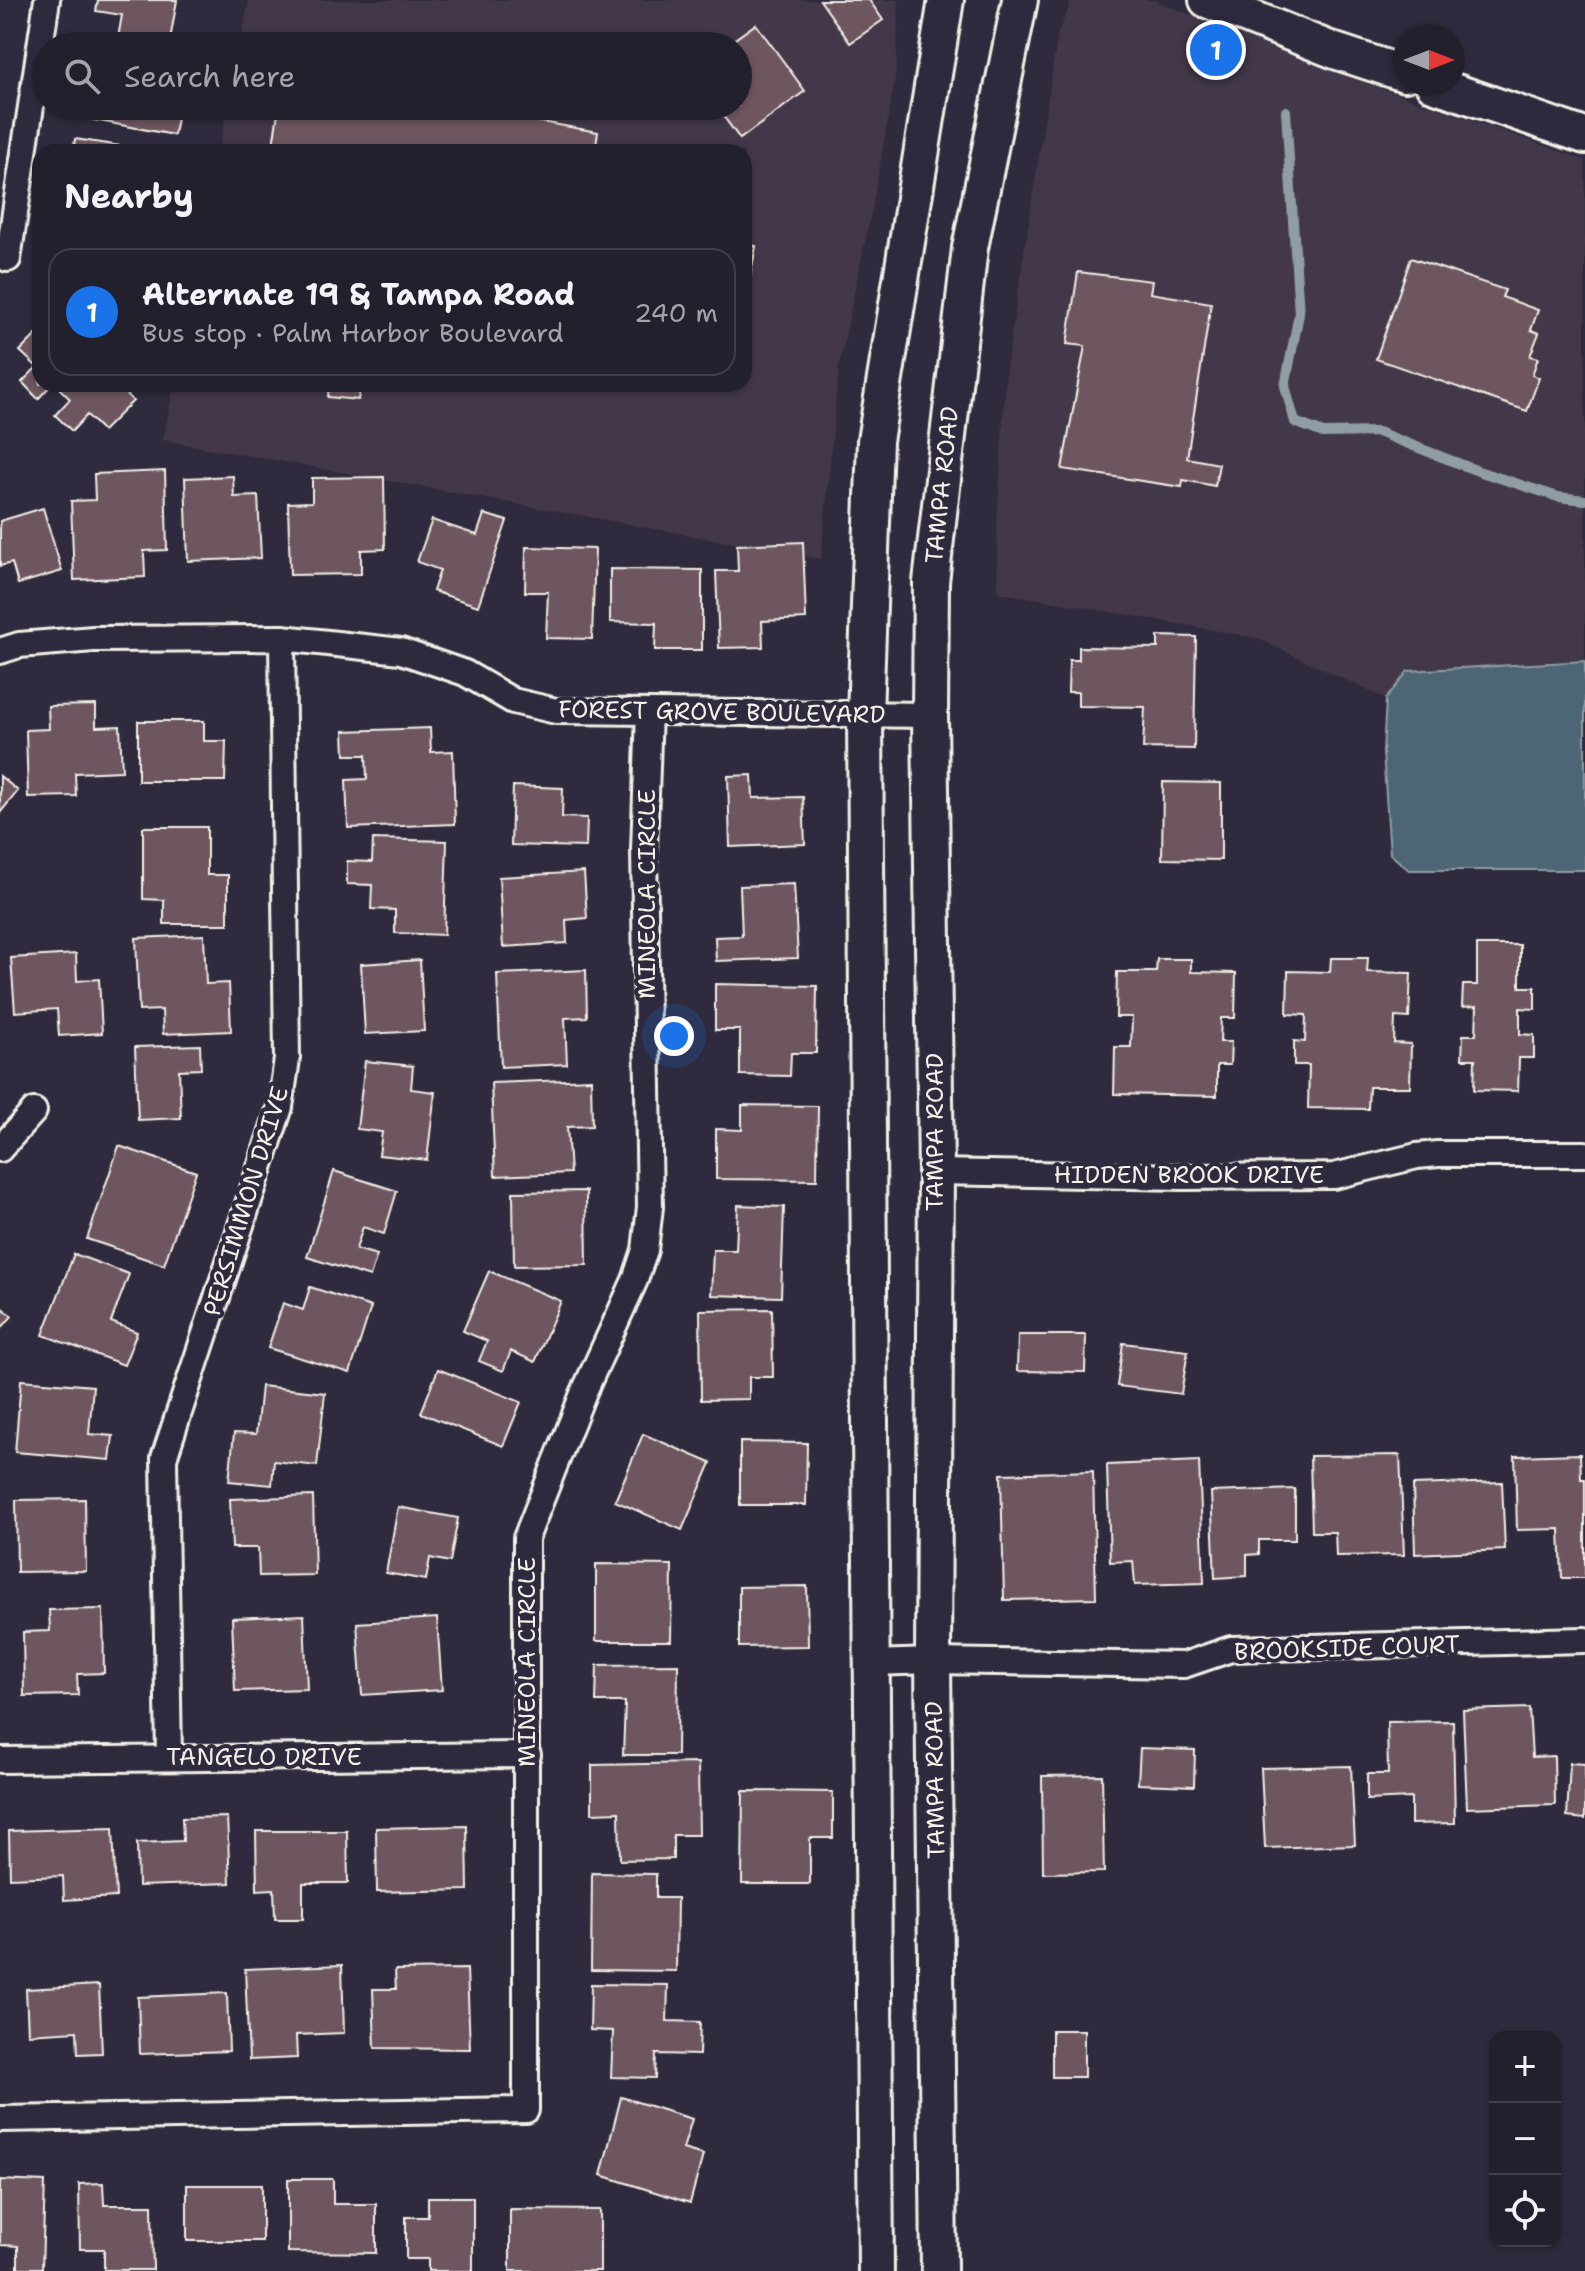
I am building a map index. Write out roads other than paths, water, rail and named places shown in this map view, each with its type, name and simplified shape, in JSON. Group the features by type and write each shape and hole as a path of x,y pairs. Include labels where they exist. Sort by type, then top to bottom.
{"main road":[{"path":"876,2271 865,715 875,441 946,0"},
{"name":"TAMPA ROAD","path":"939,2271 933,1661 936,1172 931,582 968,263 1020,0"},
{"path":"1207,0 1335,51 1393,70"},
{"path":"1465,95 1585,136"}],"street":[{"path":"42,32 47,0"},
{"path":"8,259 32,100"},
{"name":"FOREST GROVE BOULEVARD","path":"0,651 19,645 94,639 282,638 401,651 465,673 513,701 556,711 930,715"},
{"name":"PERSIMMON DRIVE","path":"169,1757 164,1458 280,1107 287,1059 282,638"},
{"name":"MINEOLA CIRCLE","path":"0,2119 526,2110 526,1538 645,1250 650,1207 644,849 649,712"},
{"path":"0,1149 34,1111"},
{"name":"HIDDEN BROOK DRIVE","path":"936,1172 1182,1177 1334,1176 1438,1154 1585,1154"},
{"name":"BROOKSIDE COURT","path":"872,1663 1184,1665 1231,1649 1585,1640"},
{"name":"TANGELO DRIVE","path":"0,1760 528,1755"}],"water":[{"path":"1585,661 1585,870 1409,870 1390,854 1383,752 1386,699 1408,671"}],"waterway":[{"path":"1286,111 1299,314 1285,386 1295,422 1323,433 1378,432 1478,471 1558,497 1585,500"}],"place":[{"name":"Alternate 19 & Tampa Road","path":"1216,50"}]}
